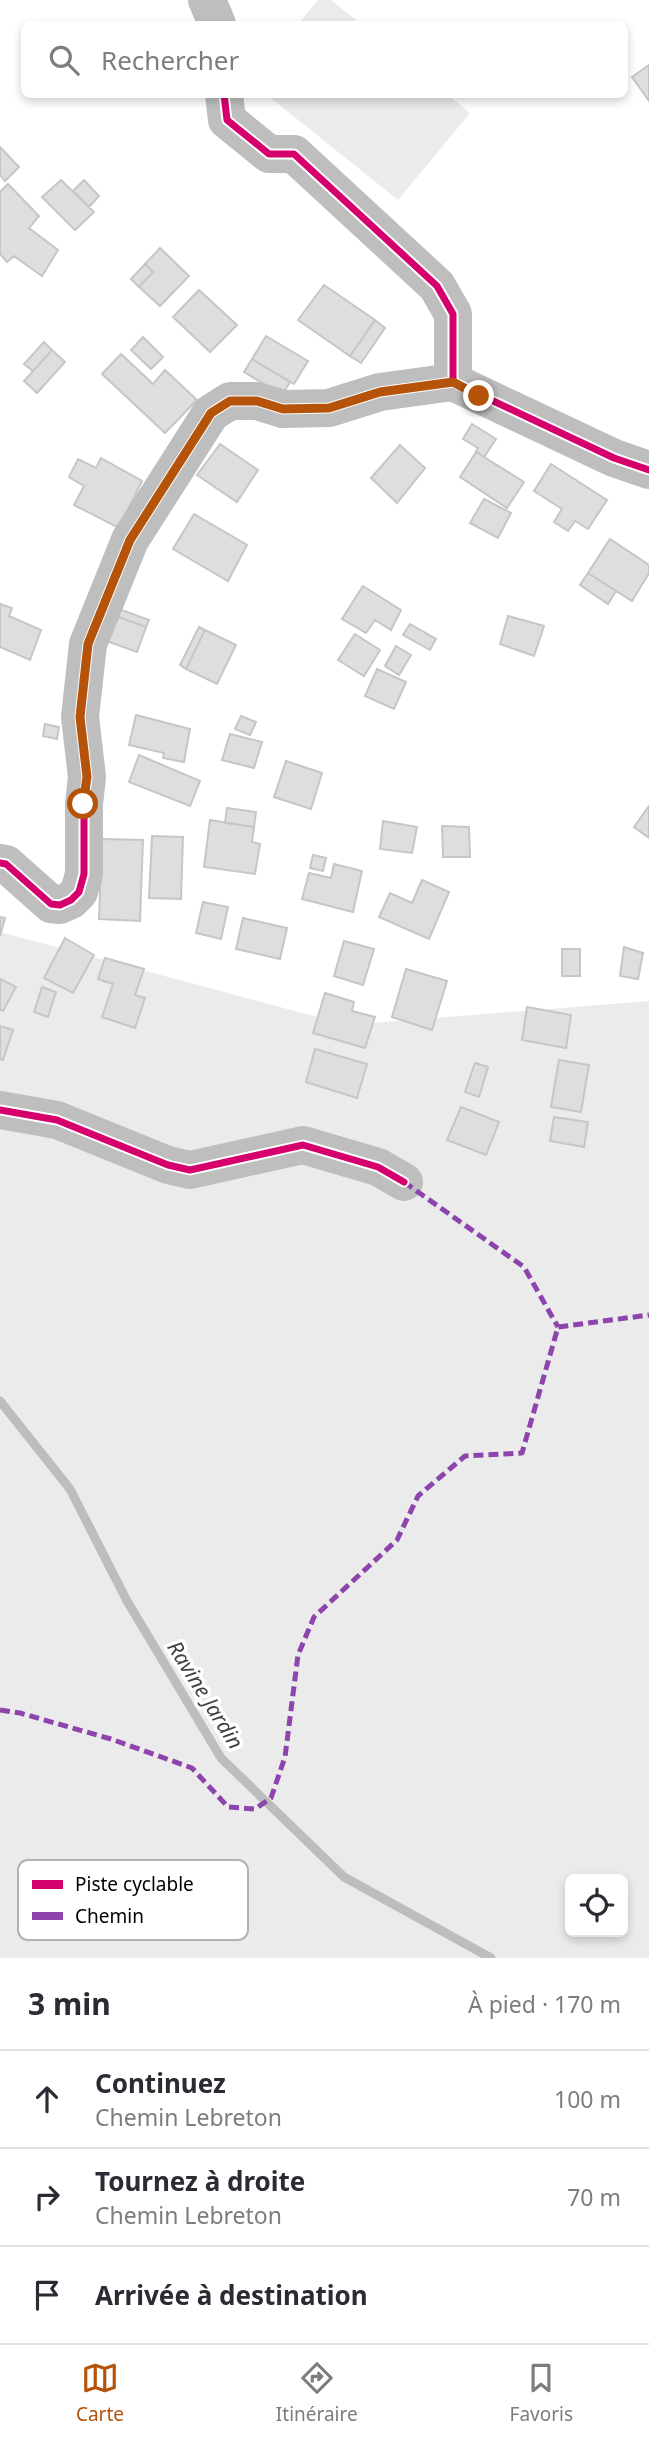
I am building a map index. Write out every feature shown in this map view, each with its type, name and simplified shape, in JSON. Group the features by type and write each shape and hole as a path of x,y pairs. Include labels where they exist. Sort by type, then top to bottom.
{"street":[{"path":"207,0 216,21"},
{"path":"225,98 227,120 269,154 294,154 437,286 453,314 453,382"},
{"path":"0,863 6,864 51,904 60,905 79,892 84,874 83,804 87,777 80,717 88,644 130,540 211,413 230,401 257,401 283,409 329,408 380,392 453,382 614,458 649,470"},
{"path":"0,1110 57,1120 168,1165 190,1170 303,1145 379,1167 404,1182"}],"shaded area":[{"path":"318,0 331,0 357,21 300,21"},
{"path":"271,98 452,98 470,113 398,200"},
{"path":"0,932 347,1025 649,1001 649,1958 0,1958"}],"building":[{"path":"649,65 649,101 632,77"},
{"path":"0,147 19,167 5,181 0,175"},
{"path":"61,180 94,212 75,230 42,197"},
{"path":"84,180 99,196 89,207 73,191"},
{"path":"8,184 39,216 29,228 58,250 42,276 14,256 7,262 0,254 0,192"},
{"path":"160,248 189,276 160,306 139,287 153,272 145,264"},
{"path":"145,264 153,272 139,287 131,279"},
{"path":"324,285 375,320 350,356 298,320"},
{"path":"199,290 237,325 210,352 173,317"},
{"path":"375,320 385,328 361,363 350,356"},
{"path":"266,336 308,361 294,384 252,359"},
{"path":"143,337 163,357 151,369 131,350"},
{"path":"44,342 52,350 33,371 24,364"},
{"path":"52,350 65,362 37,393 24,381"},
{"path":"121,354 153,384 165,370 197,400 165,433 102,374"},
{"path":"252,359 290,382 282,395 244,372"},
{"path":"472,424 496,439 484,457 476,451 478,448 463,439"},
{"path":"220,444 258,470 237,502 197,475"},
{"path":"400,445 425,468 397,503 371,478"},
{"path":"476,452 524,482 507,508 460,477"},
{"path":"101,458 142,481 119,528 74,505 84,486 69,477 78,459 96,468"},
{"path":"551,464 607,500 588,529 575,521 568,531 554,522 562,509 534,491"},
{"path":"484,499 511,513 498,538 470,523"},
{"path":"194,514 247,545 228,581 173,549"},
{"path":"610,539 649,565 649,573 632,601 588,573"},
{"path":"588,573 616,591 608,604 580,585"},
{"path":"363,586 401,610 391,630 375,620 366,633 342,619"},
{"path":"0,604 12,608 9,616 41,630 30,660 0,647"},
{"path":"111,606 149,620 146,627 108,613"},
{"path":"108,613 146,627 137,652 98,638"},
{"path":"508,616 544,626 534,656 500,644"},
{"path":"410,624 436,639 430,650 403,635"},
{"path":"199,627 205,630 186,669 180,665"},
{"path":"205,630 236,645 217,684 186,669"},
{"path":"355,634 380,650 364,676 338,660"},
{"path":"396,646 411,655 399,675 385,666"},
{"path":"377,669 406,682 394,709 365,696"},
{"path":"136,715 190,729 184,762 163,758 164,753 129,745"},
{"path":"241,716 256,722 250,735 235,729"},
{"path":"45,724 59,727 57,739 43,736"},
{"path":"230,734 262,742 254,768 222,760"},
{"path":"139,755 200,781 190,806 129,782"},
{"path":"286,761 322,773 311,809 274,797"},
{"path":"649,806 649,838 634,827"},
{"path":"227,808 256,812 254,827 225,823"},
{"path":"210,820 254,827 252,842 260,844 255,874 204,867"},
{"path":"383,821 417,827 412,853 380,849"},
{"path":"442,826 469,827 470,857 443,857"},
{"path":"152,836 183,837 181,899 149,898"},
{"path":"102,839 143,840 140,921 99,919"},
{"path":"313,855 326,858 323,871 310,868"},
{"path":"334,864 362,871 353,912 302,899 309,873 331,878"},
{"path":"422,880 449,892 429,939 379,917 390,893 412,903"},
{"path":"203,902 228,907 221,939 196,933"},
{"path":"0,917 5,918 0,936"},
{"path":"243,918 287,928 280,959 236,949"},
{"path":"65,938 94,955 73,993 44,978"},
{"path":"344,941 374,949 363,985 334,976"},
{"path":"624,947 643,953 638,979 620,976"},
{"path":"562,949 580,949 580,976 562,976"},
{"path":"105,958 144,969 135,995 145,998 135,1028 102,1017 113,984 98,979"},
{"path":"406,969 447,981 432,1030 392,1017"},
{"path":"0,979 16,987 3,1011 0,1010"},
{"path":"42,987 56,992 48,1017 34,1012"},
{"path":"325,993 354,1002 352,1011 375,1017 365,1048 313,1033"},
{"path":"527,1007 571,1015 566,1048 522,1040"},
{"path":"0,1026 13,1030 3,1060 0,1059"},
{"path":"315,1049 367,1064 357,1098 306,1082"},
{"path":"559,1060 589,1065 581,1112 551,1107"},
{"path":"475,1063 488,1067 479,1097 465,1092"},
{"path":"461,1107 499,1122 486,1155 447,1140"},
{"path":"554,1117 588,1122 584,1147 550,1141"}],"waterway":[{"name":"Ravine Jardin","path":"0,1401 70,1489 127,1601 221,1758 344,1877 491,1958"}],"marked path":[{"path":"404,1182 524,1267 558,1327"},
{"path":"0,1710 20,1713 111,1739 192,1768 228,1807 255,1809 271,1798 285,1757 298,1655 314,1617 397,1540 418,1496 465,1456 522,1453 558,1327 649,1315"}],"cycle path":[{"path":"224,98 227,120 269,154 294,154 437,286 453,314 453,382"},
{"path":"0,863 6,864 51,904 60,905 79,892 84,874 84,804 87,777 80,717 88,644 130,540 211,413 230,401 257,401 283,409 329,408 380,392 453,382 614,458 649,470"},
{"path":"0,1110 57,1120 168,1165 190,1170 303,1145 378,1167 404,1182"}],"route":[{"path":"83,804 87,777 80,717 88,644 130,540 211,413 230,401 257,401 283,409 329,408 380,392 453,382 479,396"}]}
